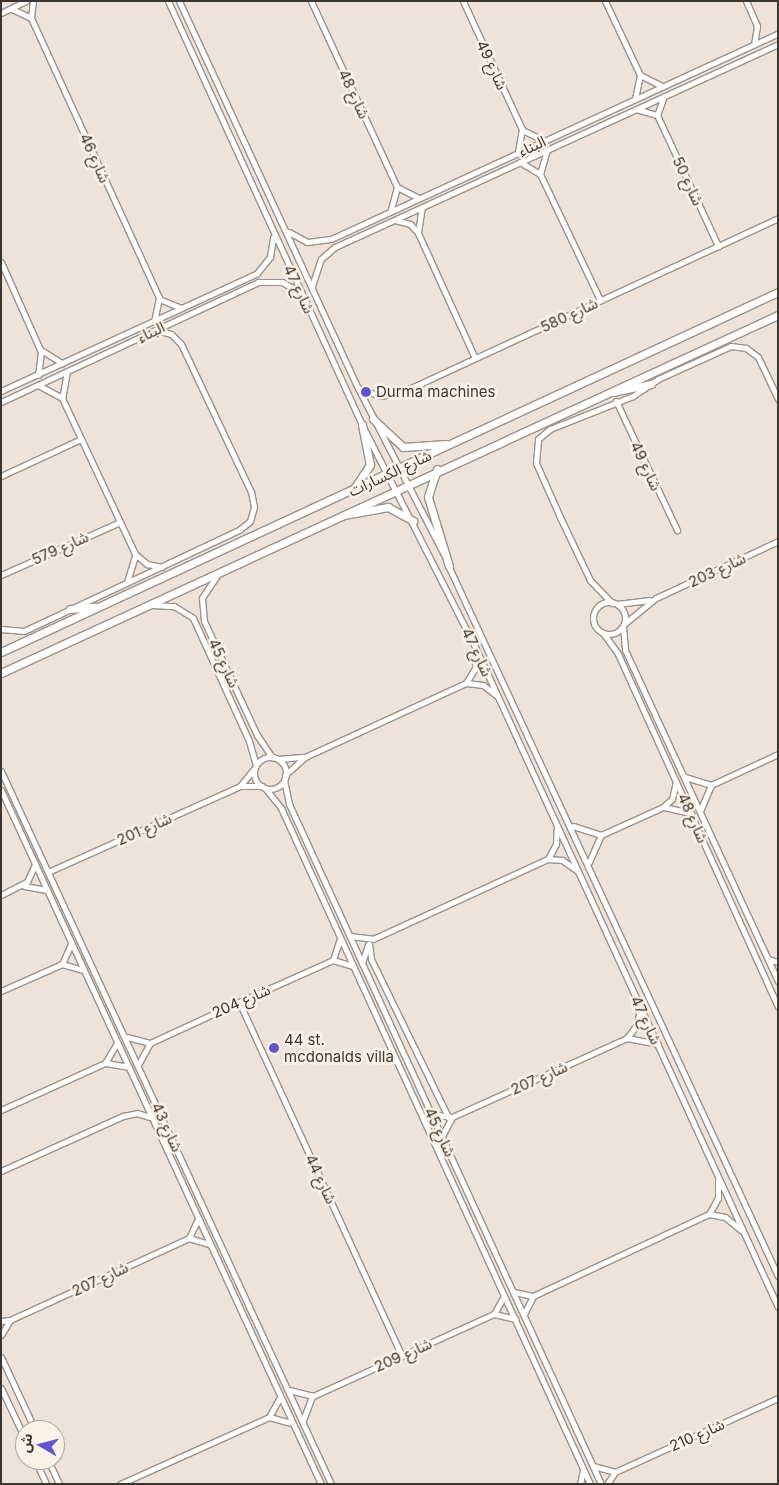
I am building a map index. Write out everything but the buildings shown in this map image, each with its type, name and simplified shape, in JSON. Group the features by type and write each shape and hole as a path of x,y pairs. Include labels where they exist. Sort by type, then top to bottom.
{"street":[{"path":"1,13 26,1"},
{"name":"شارع 46","path":"33,1 32,18 159,298"},
{"name":"شارع 47","path":"168,1 362,425 413,521 476,648 778,1307"},
{"name":"شارع 47","path":"179,1 358,388 449,566 571,824 778,1276"},
{"name":"شارع 48","path":"311,1 397,188"},
{"name":"شارع 49","path":"463,1 522,129"},
{"path":"606,1 640,75 635,98"},
{"path":"746,1 756,26 754,44"},
{"path":"10,8 32,18"},
{"name":"البناء","path":"286,230 307,242 323,242 778,33"},
{"name":"البناء","path":"312,288 316,268 327,252 778,44"},
{"path":"640,75 662,86"},
{"path":"636,109 657,115 666,95"},
{"name":"شارع 50","path":"657,115 718,246"},
{"path":"517,152 522,129 544,140"},
{"path":"540,174 547,150"},
{"path":"520,162 540,174 600,300"},
{"path":"391,210 397,188 419,198"},
{"path":"418,233 422,207"},
{"name":"شارع 580","path":"358,388 390,395 475,358 778,218"},
{"path":"393,220 410,224 418,233 475,358"},
{"name":"البناء","path":"1,391 261,270 272,253 273,234"},
{"path":"1,262 39,348 38,375"},
{"name":"البناء","path":"1,402 258,282 282,282 301,294"},
{"name":"شارع الكسارات","path":"1,652 454,444 778,292"},
{"path":"154,321 159,298 181,308"},
{"name":"شارع الكسارات","path":"2,673 332,517 778,315"},
{"path":"2,629 24,631 239,530 253,514 251,492 181,344 170,334 156,330"},
{"path":"39,348 62,363"},
{"path":"614,603 601,605 594,614 595,625 603,633 614,634 624,624 624,612 585,571 536,462 535,447 550,429 616,401 724,349 746,348 758,357 778,399"},
{"path":"62,398 67,371"},
{"path":"38,384 62,398 135,554 147,564 163,566"},
{"path":"603,394 651,384"},
{"name":"شارع 49","path":"616,401 677,530"},
{"path":"373,419 403,447 454,444"},
{"path":"353,489 370,465 362,425"},
{"path":"1,476 81,439"},
{"path":"437,469 428,497 449,566"},
{"path":"332,517 388,507 413,521"},
{"name":"شارع 579","path":"1,575 120,522"},
{"name":"شارع 203","path":"624,624 656,598 778,541"},
{"path":"126,583 135,554"},
{"name":"شارع 45","path":"223,568 205,590 202,614 257,736 272,757"},
{"name":"شارع 203","path":"614,603 656,598"},
{"name":"شارع 45","path":"146,605 174,606 193,618 250,741 255,767"},
{"path":"70,609 98,608"},
{"name":"شارع 48","path":"624,624 625,650 778,981"},
{"name":"شارع 48","path":"603,633 618,654 778,1006"},
{"path":"466,683 475,668 476,648"},
{"path":"305,757 276,787 263,787 255,767 272,757 278,759 305,757 466,683 483,685 498,696"},
{"path":"683,776 696,784 711,785 778,754"},
{"path":"278,759 285,778"},
{"name":"شارع 201","path":"240,786 255,767"},
{"name":"شارع 43","path":"1,770 331,1484"},
{"name":"شارع 45","path":"285,778 290,804 601,1484"},
{"path":"571,824 601,835 663,808 675,794 676,782"},
{"path":"700,812 711,785"},
{"name":"شارع 201","path":"48,872 240,786 263,787"},
{"name":"شارع 45","path":"263,787 281,808 590,1484"},
{"name":"شارع 43","path":"1,790 321,1484"},
{"path":"663,808 691,813"},
{"path":"548,860 556,844 557,824"},
{"path":"589,864 601,835"},
{"path":"362,963 368,944 373,939 548,860 562,860 579,872"},
{"path":"23,886 35,864"},
{"path":"1,895 23,886 48,891"},
{"path":"340,936 333,960 353,967"},
{"path":"350,936 373,939"},
{"path":"62,964 71,943"},
{"path":"368,944 371,958 450,1117 442,1136"},
{"path":"767,958 778,962"},
{"name":"شارع 204","path":"150,1043 333,960"},
{"path":"1,991 62,964 84,970"},
{"name":"شارع 44","path":"239,1002 402,1356"},
{"path":"640,1007 637,1024 627,1038 657,1044"},
{"path":"125,1036 150,1043 141,1053 139,1066"},
{"name":"شارع 207","path":"450,1117 627,1038"},
{"path":"106,1063 117,1043"},
{"path":"1,1110 106,1063 128,1067"},
{"path":"1,1171 123,1116 138,1113 152,1118"},
{"path":"432,1114 450,1117"},
{"path":"709,1214 718,1198 717,1175"},
{"path":"513,1292 532,1296 709,1214 725,1217 744,1233"},
{"path":"198,1217 189,1238 210,1245"},
{"name":"شارع 207","path":"1,1321 10,1320 189,1238"},
{"path":"504,1296 494,1314 514,1319"},
{"path":"524,1315 532,1296"},
{"name":"شارع 209","path":"313,1396 494,1314"},
{"path":"1,1335 10,1320"},
{"path":"1,1357 30,1420"},
{"path":"1,1388 16,1420"},
{"path":"288,1390 313,1396 304,1411 303,1423"},
{"path":"120,1484 269,1417 280,1395"},
{"name":"شارع 210","path":"615,1472 778,1398"},
{"path":"269,1417 293,1424"},
{"path":"592,1466 615,1472 607,1484"},
{"path":"40,1470 46,1484"},
{"path":"53,1470 59,1484"},
{"path":"580,1484 584,1470"}],"place":[{"name":"Durma machines","path":"366,392"},
{"name":"44 st. mcdonalds villa","path":"274,1048"}]}
